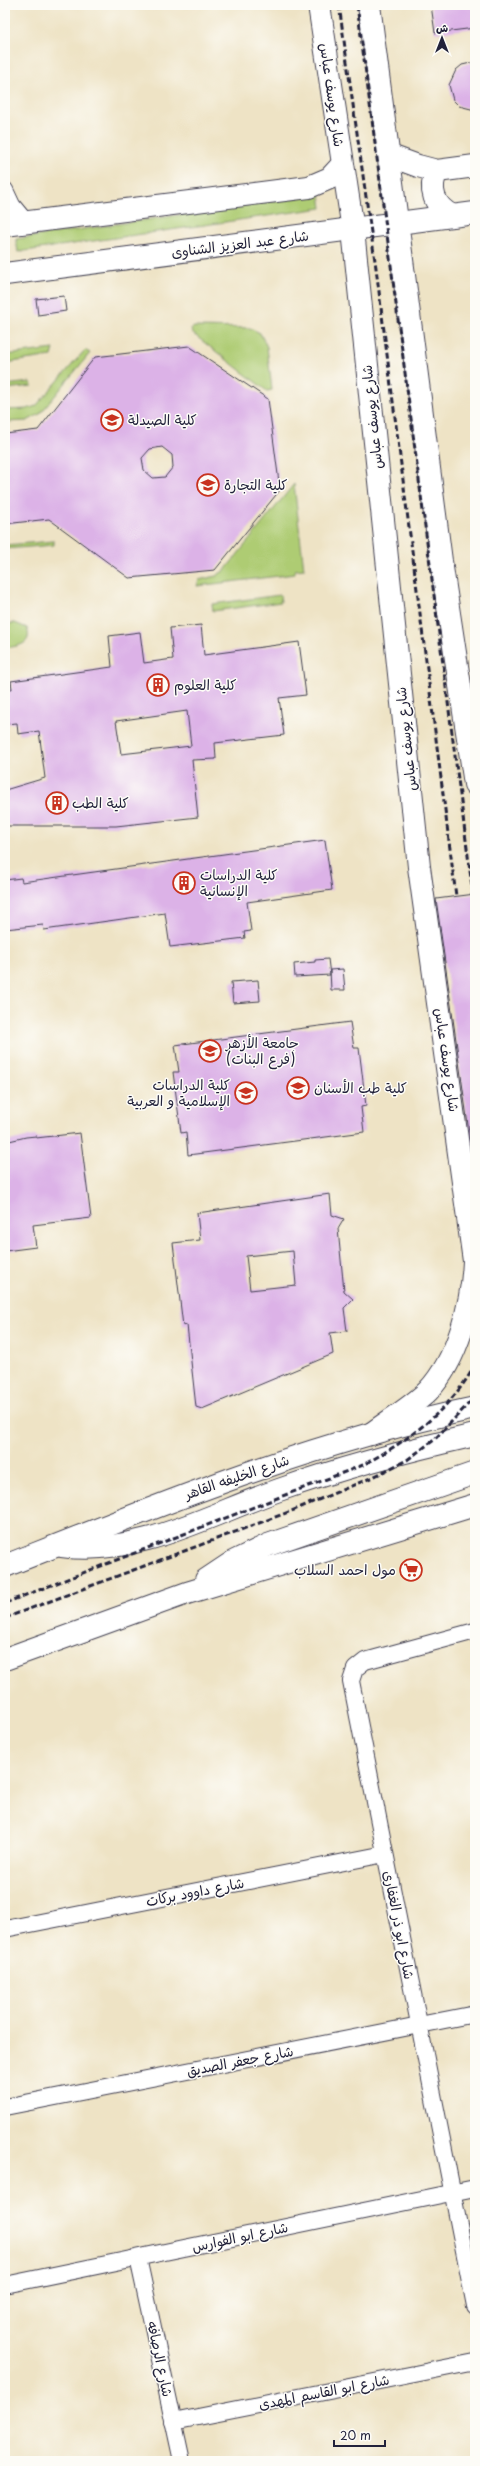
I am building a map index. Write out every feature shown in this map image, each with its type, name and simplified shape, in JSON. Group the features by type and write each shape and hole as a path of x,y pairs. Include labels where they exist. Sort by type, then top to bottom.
{"main road":[{"name":"شارع يوسف عباس","path":"319,5 353,230 420,867 474,1261 474,1292 462,1328 441,1371 427,1391 370,1434"},
{"path":"369,5 396,222 449,615 475,784"},
{"path":"388,155 437,171 475,166"},
{"path":"15,224 309,187 330,178 342,165"},
{"path":"437,171 432,185 435,201 446,213 453,216"},
{"name":"شارع عبد العزيز الشناوى","path":"6,269 353,230 396,222 475,213"},
{"name":"شارع الخليفه القاهر","path":"5,1566 247,1472 370,1434 475,1408"},
{"path":"58,1545 98,1548 135,1542 330,1473 475,1435"},
{"path":"187,1593 233,1562 268,1545 475,1473"},
{"path":"5,1659 187,1593 475,1505"}],"street":[{"path":"5,190 12,205 15,224"},
{"name":"شارع ابو ذر الغفارى","path":"475,1630 364,1661 355,1669 352,1675 352,1688 475,2306"},
{"name":"شارع داوود بركات","path":"5,1929 385,1854"},
{"name":"شارع جعفر الصديق","path":"5,2107 475,2014"},
{"name":"شارع ابو الفوارس","path":"5,2285 475,2188"},
{"name":"شارع الرصافه","path":"138,2258 182,2461"},
{"name":"شارع ابو القاسم المهدى","path":"173,2422 475,2362"}],"green space":[{"path":"320,194 322,208 18,252 16,239"},
{"path":"194,327 250,328 260,333 267,347 272,390 267,391 192,333 191,329"},
{"path":"54,349 52,356 5,363 5,355"},
{"path":"85,350 90,353 40,414 27,421 5,422 5,410 27,409 36,406"},
{"path":"31,382 32,386 5,389 5,385"},
{"path":"294,484 304,569 295,570 295,574 197,586 199,580 216,576 225,570"},
{"path":"54,541 54,545 5,549 5,545"},
{"path":"280,595 281,602 213,611 212,604"},
{"path":"15,623 27,628 28,638 23,644 5,648 5,624"}],"building":[{"path":"431,5 475,5 475,28 435,33"},
{"path":"475,62 475,110 459,106 453,100 449,85 456,70 462,65"},
{"path":"64,296 66,311 38,315 36,299"},
{"path":"189,346 268,399 280,490 215,570 129,578 49,519 5,524 5,434 38,430 95,357","holes":["162,447 172,455 173,467 165,477 153,478 144,470 142,458 150,449"]},
{"path":"201,625 204,655 299,642 306,695 279,698 284,735 215,743 216,759 192,760 198,817 116,826 5,826 5,790 45,778 39,731 18,734 17,723 5,724 5,689 12,689 11,681 112,667 109,636 140,632 144,663 173,659 170,628","holes":["187,711 191,746 121,754 116,721"]},
{"name":"كلية الدراسات الإنسانية","path":"325,840 332,890 247,902 251,931 244,932 245,938 170,947 165,913 44,930 43,925 5,929 5,880 21,878 22,882"},
{"path":"475,894 475,1153 472,1153 436,899"},
{"path":"328,959 330,975 295,977 294,964"},
{"path":"343,969 345,990 331,990 330,970"},
{"path":"258,980 260,1001 233,1003 231,982"},
{"path":"350,1022 354,1048 359,1048 366,1106 361,1107 364,1132 188,1155 186,1132 181,1133 173,1072 179,1072 175,1045"},
{"path":"80,1133 91,1218 33,1225 36,1247 5,1251 5,1142 26,1137 36,1136 36,1138"},
{"path":"330,1194 332,1215 344,1219 338,1229 344,1291 353,1299 344,1308 347,1331 330,1333 333,1354 202,1409 196,1407 187,1325 183,1326 173,1243 200,1240 197,1213","holes":["293,1251 296,1285 250,1290 246,1256"]}],"railway":[{"path":"339,5 376,268 456,896"},
{"path":"357,5 473,894"},
{"path":"5,1603 363,1465 396,1446 440,1411 465,1382 475,1365"},
{"path":"5,1618 294,1510 373,1477 407,1460 434,1440 475,1397"}],"place":[{"name":"كلية الصيدلة","path":"112,420"},
{"name":"كلية التجارة","path":"208,485"},
{"name":"كلية العلوم","path":"158,685"},
{"name":"كلية الطب","path":"57,803"},
{"name":"كلية الدراسات الإنسانية","path":"184,883"},
{"name":"جامعة الأزهر (فرع البنات)","path":"210,1051"},
{"name":"كلية طب الأسنان","path":"298,1088"},
{"name":"كلية الدراسات الإسلامية و العربية","path":"246,1093"},
{"name":"مول احمد السلاب","path":"411,1570"}]}
